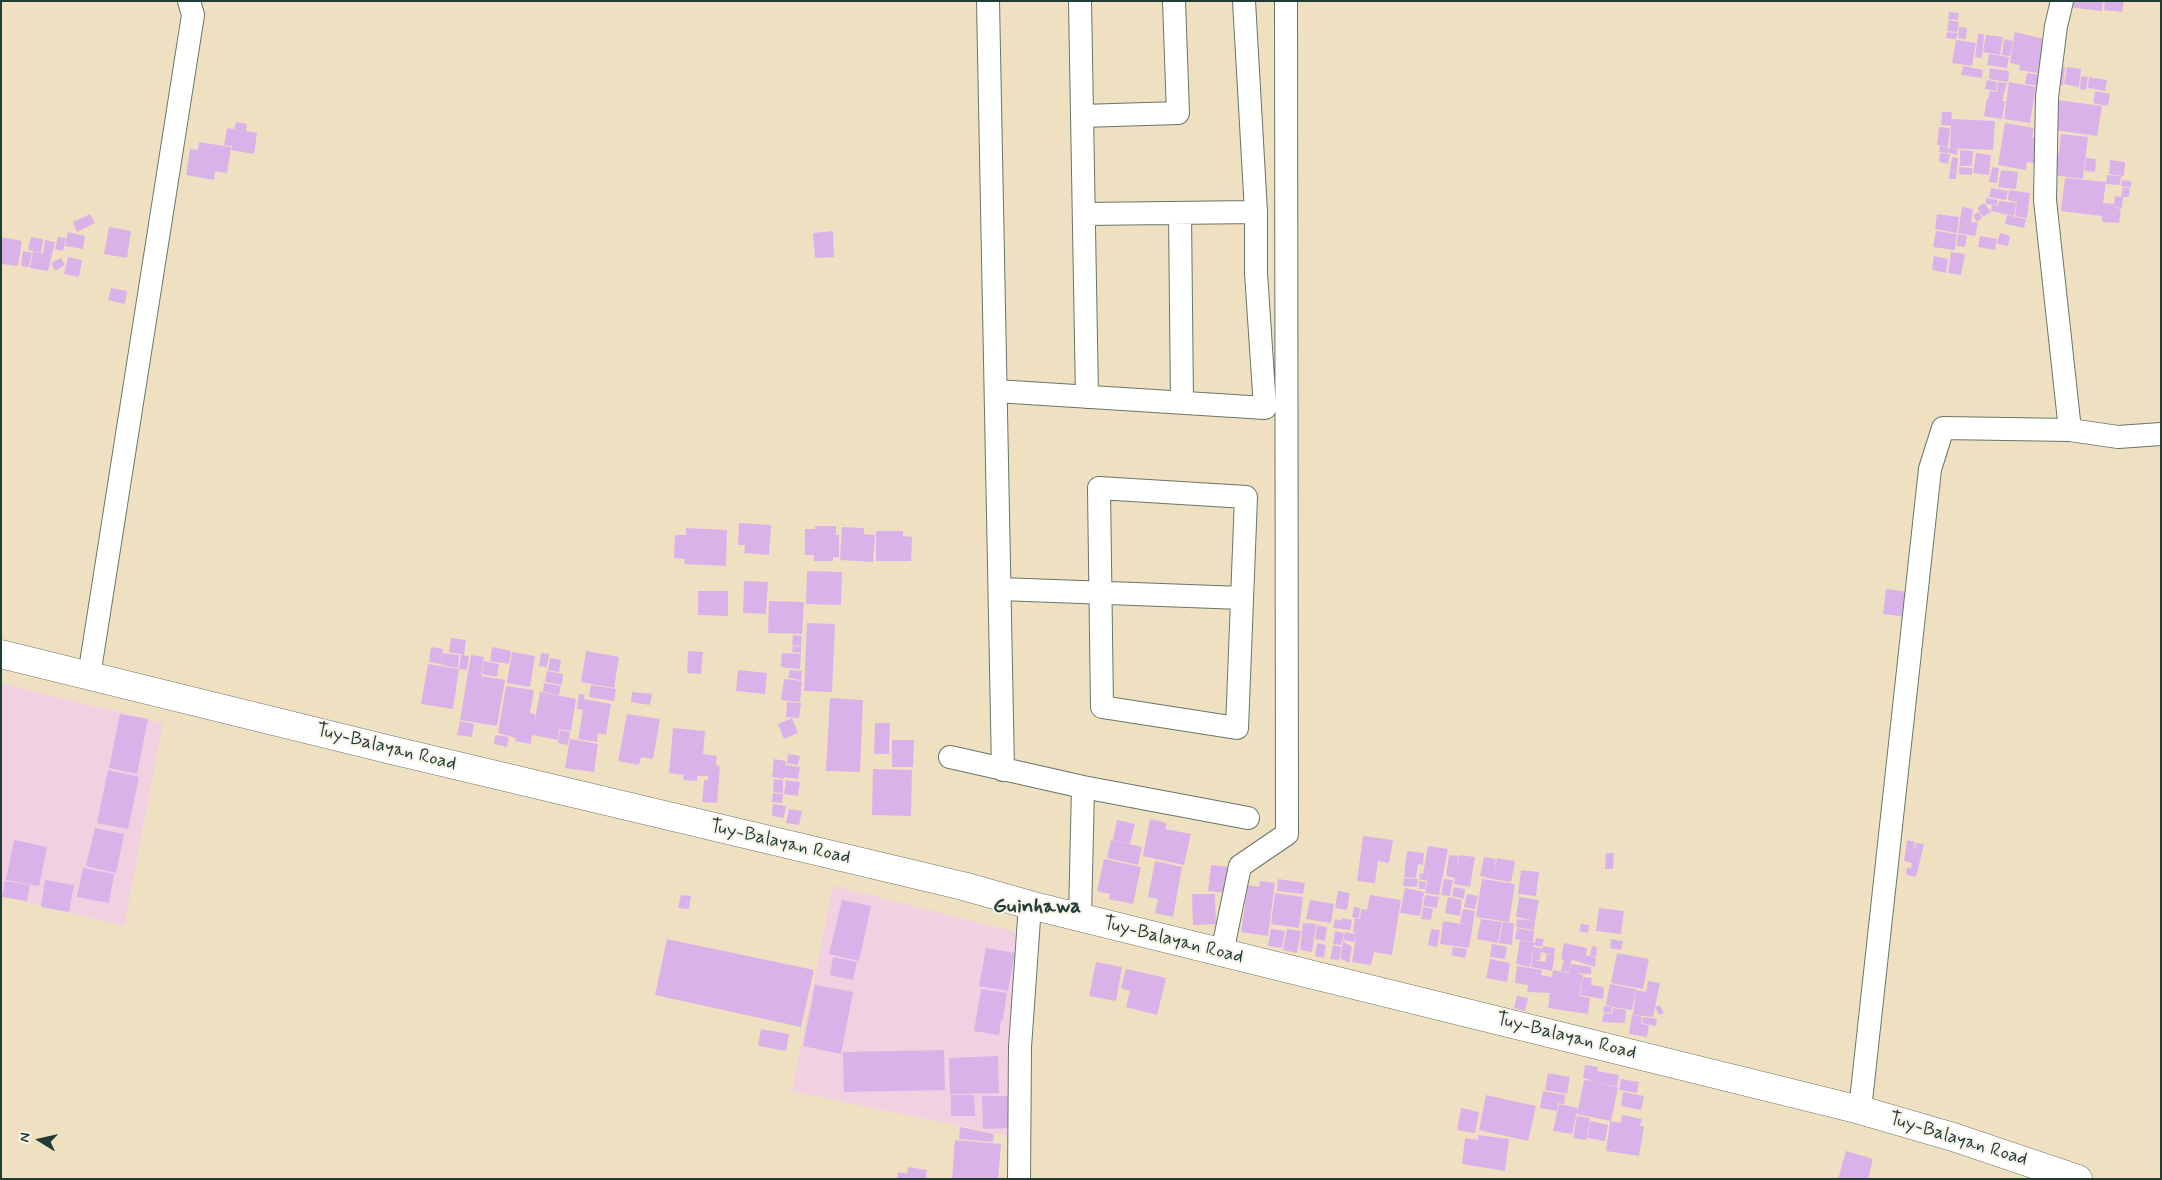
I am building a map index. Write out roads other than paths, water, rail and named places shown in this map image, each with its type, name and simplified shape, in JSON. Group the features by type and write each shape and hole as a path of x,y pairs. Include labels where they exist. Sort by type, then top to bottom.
{"main road":[{"name":"Tuy-Balayan Road","path":"1,654 963,886 1080,918 1860,1110 2039,1172 2078,1179"}],"street":[{"path":"89,676 193,15 189,1"},
{"path":"988,1 1003,770"},
{"path":"1080,1 1087,397"},
{"path":"1082,116 1178,113 1174,1"},
{"path":"996,391 1265,408 1256,273 1256,212 1244,1"},
{"path":"1222,953 1240,866 1287,834 1286,1"},
{"path":"2062,1 2056,26 2047,97 2045,200 2070,430"},
{"path":"1084,214 1256,212"},
{"path":"1180,213 1182,402"},
{"path":"1860,1110 1930,468 1943,428 2070,430 2118,437 2161,434"},
{"path":"1099,488 1246,497 1242,598 1237,728 1102,707 1099,488"},
{"path":"1000,589 1242,598"},
{"path":"950,757 1083,787 1248,818"},
{"path":"1080,918 1083,787"},
{"path":"1019,1179 1020,1047 1030,905"}],"district":[{"name":"Guinhawa","path":"1037,908"}]}
